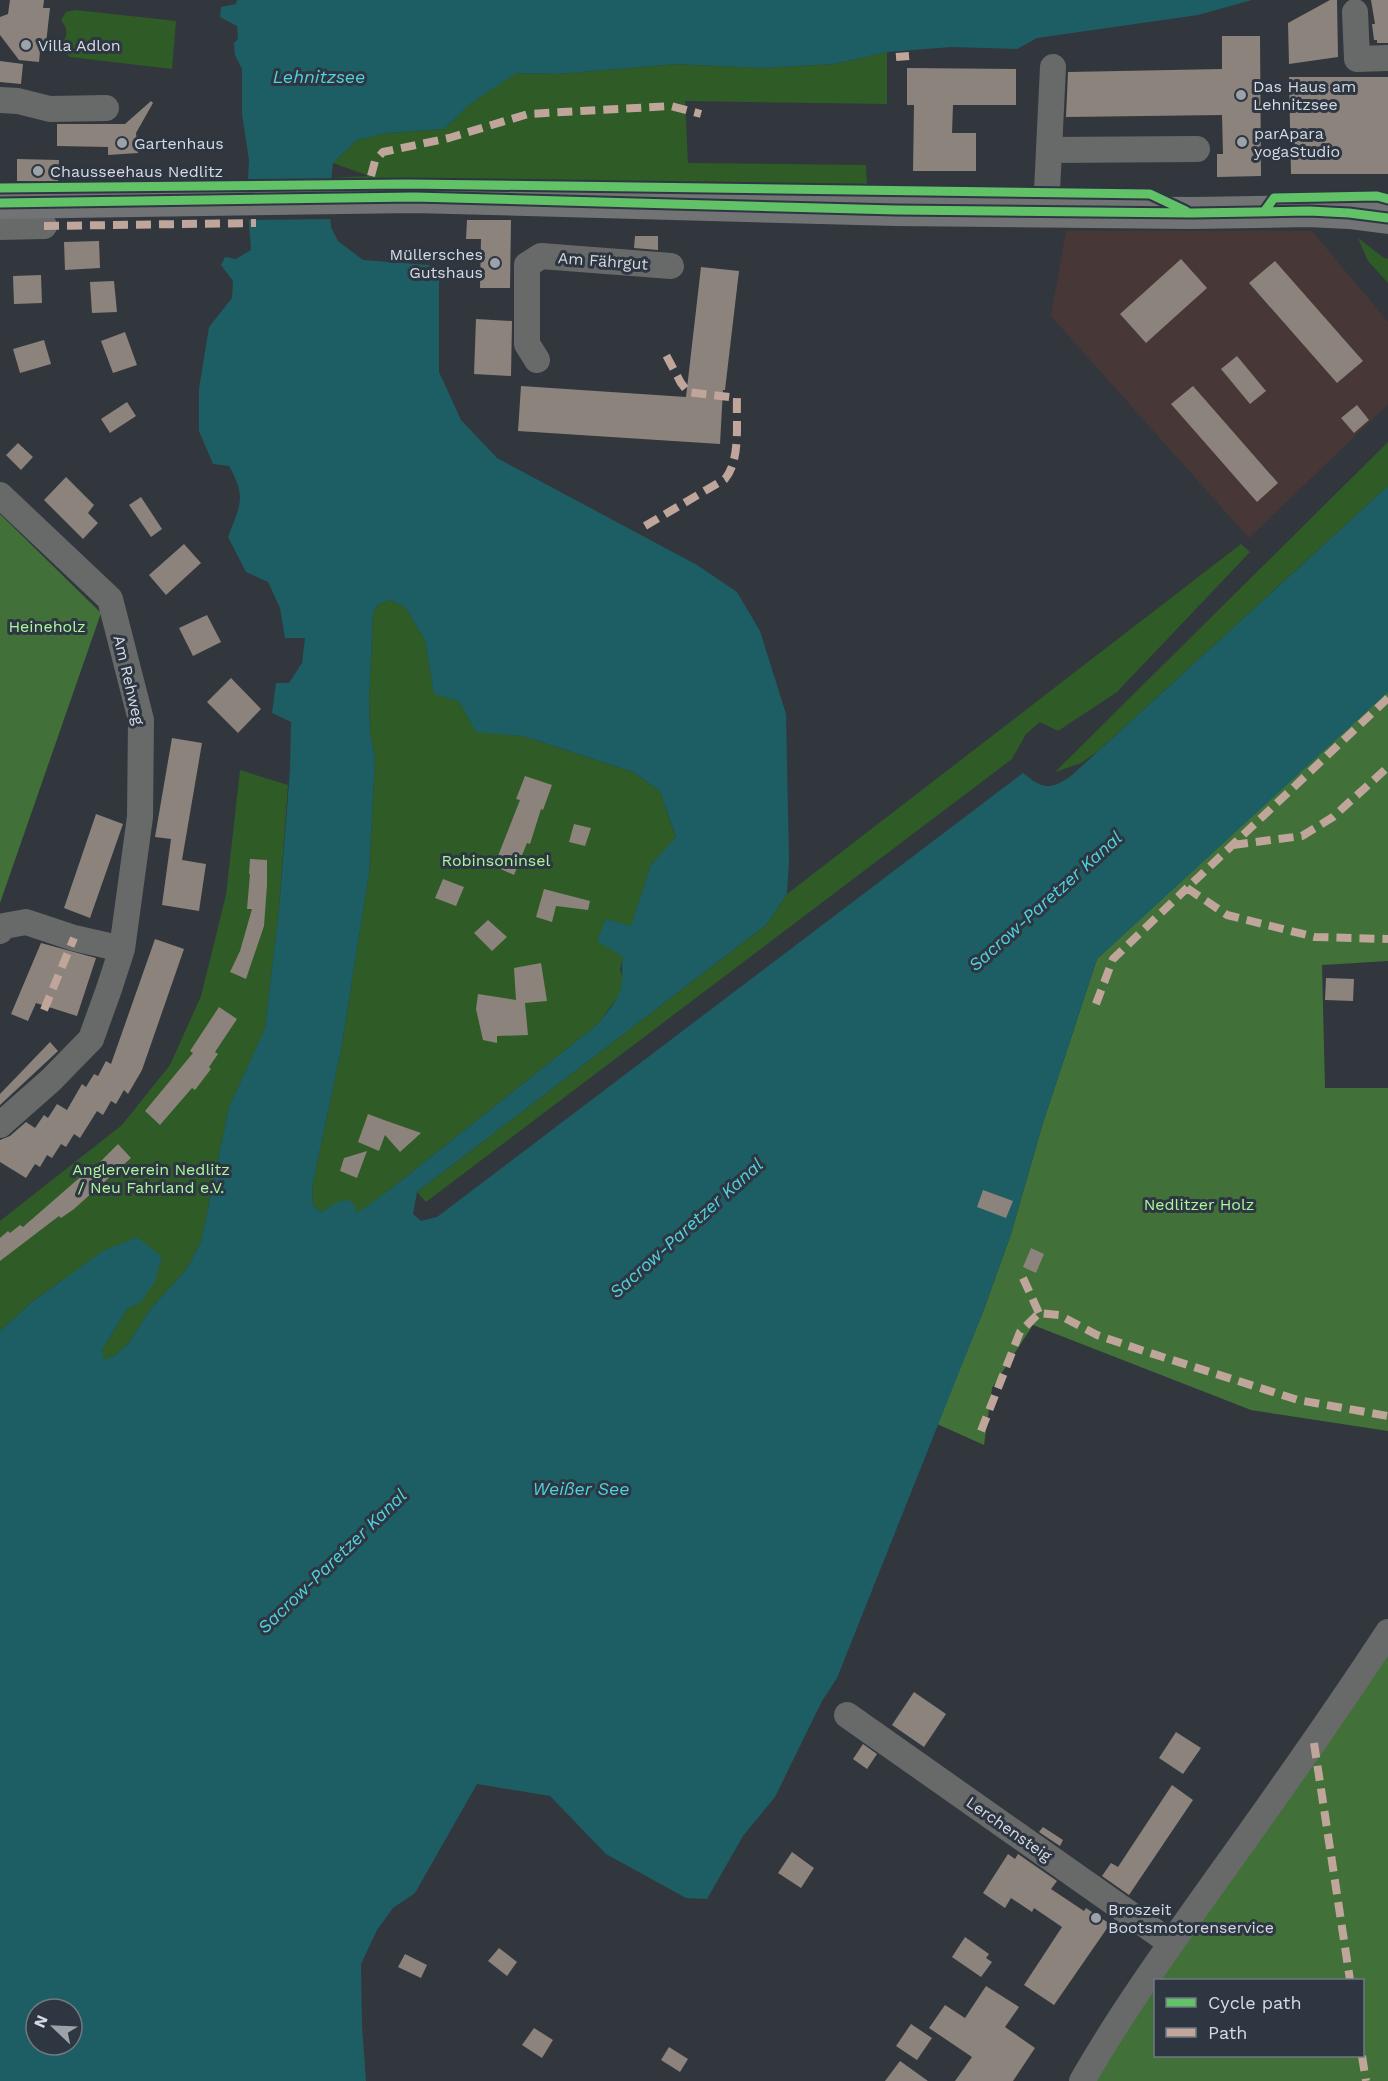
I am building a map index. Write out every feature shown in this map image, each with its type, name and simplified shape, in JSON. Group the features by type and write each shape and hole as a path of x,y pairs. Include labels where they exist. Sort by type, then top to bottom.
{"main road":[{"path":"0,203 414,197 896,210 1192,213 1309,211 1388,218"}],"street":[{"path":"1355,12 1357,59 1388,58"},
{"path":"1046,212 1053,67"},
{"path":"0,100 18,101 50,109 106,108"},
{"path":"1049,150 1197,149"},
{"path":"0,227 44,226"},
{"name":"Am Fährgut","path":"537,360 527,344 527,265 541,256 671,266"},
{"name":"Am Rehweg","path":"0,495 110,599 141,720 140,818 122,949 91,1040 51,1080 0,1125"},
{"path":"0,931 4,926 26,922 74,938 122,949"},
{"path":"1082,2081 1104,2042 1314,1743 1388,1632"},
{"name":"Lerchensteig","path":"847,1714 1171,1944"}],"shaded area":[{"path":"1066,231 1312,231 1388,322 1388,404 1249,538 1051,316"}],"green space":[{"path":"76,10 176,21 172,69 70,57 59,43 65,39 66,34 61,20 66,12"},
{"path":"887,52 887,104 685,101 688,163 866,165 867,185 333,178 369,176 333,163 357,140 387,133 444,129 470,104 515,73 557,74 676,64 760,68 834,64"},
{"path":"1358,238 1388,259 1388,283 1368,261"},
{"path":"1388,442 1388,486 1097,752 1081,763 1055,772"},
{"name":"Heineholz","path":"0,514 101,613 0,903"},
{"path":"1241,544 1250,552 1117,692 1058,731 1040,722 1026,734 1012,759 426,1202 417,1192 766,925 787,894"},
{"name":"Robinsoninsel","path":"390,600 405,607 425,640 434,693 459,701 476,731 523,736 633,772 660,791 676,838 651,865 631,927 606,919 623,957 620,970 623,978 620,994 598,1024 367,1207 355,1213 330,1210 321,1212 313,1206 312,1187 341,1050 369,873 375,759 370,732 369,701 373,614 377,605"},
{"name":"Nedlitzer Holz","path":"1388,691 1388,961 1322,965 1325,1088 1388,1088 1388,1431 1251,1410 1033,1325 992,1388 984,1445 937,1424 983,1312 1011,1234 1042,1126 1097,959"},
{"name":"Anglerverein Nedlitz / Neu Fahrland e.V.","path":"240,770 288,785 279,909 265,1030 229,1107 201,1242 186,1270 152,1307 128,1344 114,1356 103,1361 102,1350 127,1309 141,1302 64,1279 32,1302 0,1331 0,1221 122,1125 170,1065 201,996 226,895"},
{"path":"1388,1654 1388,2081 1094,2081 1154,1981 1154,2057 1364,2057 1364,1979 1155,1979 1190,1921 1357,1700"}],"water":[{"name":"Weißer See","path":"237,0 1252,0 1198,15 1037,38 1017,49 952,47 887,52 834,64 760,68 676,64 557,74 516,73 470,104 444,129 387,133 357,140 333,163 329,199 331,227 338,241 363,260 428,265 436,270 439,281 439,372 461,420 497,458 697,565 737,592 760,631 786,714 789,860 787,894 766,925 417,1192 413,1214 421,1221 437,1217 1023,773 1046,786 1057,784 1071,776 1388,486 1388,692 1097,959 1042,1126 1011,1234 983,1312 837,1678 822,1701 775,1797 743,1836 707,1899 686,1898 606,1854 550,1796 477,1784 415,1893 393,1908 377,1930 361,1964 366,2081 0,2081 0,1331 32,1302 103,1251 137,1237 162,1257 155,1281 141,1302 127,1309 102,1350 104,1360 114,1356 128,1344 152,1307 186,1270 201,1242 229,1107 265,1029 279,909 290,770 291,722 272,713 276,683 289,683 302,663 305,638 285,638 280,608 268,582 246,572 228,537 240,502 238,486 229,466 213,464 199,431 199,389 209,327 232,298 233,281 221,265 225,257 236,259 251,250 247,199 249,160 242,114 242,69 235,55 234,43 238,39 237,26 220,17 221,7 236,4","holes":["390,600 405,607 425,640 434,694 459,701 476,732 523,736 633,772 660,791 676,837 651,865 631,926 606,919 597,941 623,957 622,978 617,999 598,1024 365,1208 356,1213 355,1206 349,1200 345,1200 321,1212 313,1206 312,1187 341,1050 369,873 375,759 370,732 369,701 373,614 377,605"]}],"pier":[{"path":"334,181 333,219 245,220 245,182"}],"building":[{"name":"Villa Adlon","path":"10,0 44,0 43,8 50,8 45,52 40,51 39,62 19,60 0,35 0,17 8,14"},
{"path":"1330,0 1337,0 1338,57 1289,64 1288,23"},
{"path":"1371,0 1388,0 1388,43 1377,43 1377,40 1374,40 1372,24 1375,24"},
{"path":"1222,36 1260,36 1261,176 1217,177 1217,154 1223,154 1222,115 1066,117 1068,72 1222,69"},
{"path":"0,61 23,64 21,84 0,82"},
{"path":"907,68 1016,69 1016,105 953,105 952,133 976,133 976,171 913,171 914,105 907,105"},
{"path":"1289,77 1388,77 1388,174 1291,174"},
{"path":"151,101 153,103 136,133 138,153 108,155 108,147 57,146 57,124 125,124"},
{"name":"Chausseehaus Nedlitz","path":"17,159 59,160 58,182 17,181"},
{"name":"Müllersches Gutshaus","path":"467,220 511,220 510,288 480,288 481,239 466,239"},
{"path":"635,236 658,236 658,250 634,248"},
{"path":"99,241 100,268 65,270 64,242"},
{"path":"1181,259 1207,288 1146,343 1120,314"},
{"path":"1275,261 1363,361 1337,383 1249,283"},
{"path":"701,267 739,271 725,390 723,390 720,444 518,431 521,386 686,397"},
{"path":"41,275 42,303 14,304 13,276"},
{"path":"114,281 117,312 92,313 90,282"},
{"path":"476,319 512,321 511,376 474,374"},
{"path":"125,332 137,365 113,373 101,341"},
{"path":"44,340 51,364 20,373 13,349"},
{"path":"1237,356 1266,391 1250,404 1221,369"},
{"path":"1193,386 1278,483 1257,502 1171,404"},
{"path":"127,402 136,416 110,433 101,419"},
{"path":"1357,405 1369,420 1354,433 1341,418"},
{"path":"18,443 33,457 21,470 6,455"},
{"path":"66,477 94,505 88,513 98,523 83,539 44,500"},
{"path":"141,497 162,529 151,537 129,505"},
{"path":"184,544 201,563 166,595 149,575"},
{"path":"207,615 221,642 193,656 179,628"},
{"path":"231,678 261,709 238,733 207,702"},
{"path":"172,738 202,743 182,860 206,864 199,911 162,905 171,839 155,837"},
{"path":"525,776 552,785 543,810 541,809 530,844 527,843 514,875 494,866 520,800 516,799"},
{"path":"96,814 123,824 90,918 64,908"},
{"path":"574,824 591,828 585,846 569,842"},
{"path":"250,859 267,860 267,885 264,926 246,979 230,972 240,951 252,909 247,909"},
{"path":"443,879 464,887 456,906 435,898"},
{"path":"544,889 590,901 588,910 556,906 552,922 536,917"},
{"path":"488,920 507,937 492,951 474,933"},
{"path":"155,939 184,949 142,1070 128,1094 124,1090 116,1104 111,1101 103,1115 97,1111 80,1138 74,1134 66,1147 61,1144 52,1158 47,1155 40,1167 35,1164 26,1178 0,1162 0,1140 10,1136 26,1122 35,1128 44,1115 48,1118 57,1104 67,1110 82,1084 86,1087 94,1074 98,1076 106,1061 111,1064"},
{"path":"41,943 96,958 77,1016 36,1003 28,1021 11,1014"},
{"path":"541,963 547,1001 525,1003 528,1035 497,1036 497,1043 483,1040 476,1009 478,994 516,1000 514,968"},
{"path":"1326,978 1354,979 1353,1001 1325,1000"},
{"path":"219,1007 237,1019 215,1052 218,1054 209,1067 211,1069 195,1090 192,1088 160,1125 145,1111 193,1053 190,1051"},
{"path":"50,1042 58,1051 0,1105 0,1094"},
{"path":"368,1114 421,1133 400,1152 385,1135 379,1151 358,1142"},
{"path":"118,1144 131,1158 74,1209 61,1218 59,1216 0,1261 0,1238 20,1225 23,1227 93,1166 95,1167"},
{"path":"367,1151 357,1178 340,1171 344,1158"},
{"path":"983,1190 1013,1201 1006,1218 977,1207"},
{"path":"1031,1248 1044,1254 1036,1273 1023,1267"},
{"path":"914,1692 946,1714 924,1747 892,1725"},
{"path":"1176,1732 1201,1748 1183,1774 1159,1758"},
{"path":"863,1744 877,1754 867,1769 853,1759"},
{"path":"1172,1785 1193,1800 1129,1895 1102,1876 1111,1863 1118,1867"},
{"path":"1043,1827 1063,1840 1060,1846 1039,1832"},
{"path":"792,1852 814,1868 801,1888 778,1873"},
{"path":"1008,1854 1015,1859 1018,1854 1057,1881 1051,1889 1084,1911 1086,1908 1110,1924 1054,2005 1024,1985 1062,1927 1034,1908 1032,1912 1011,1898 1005,1908 983,1893"},
{"path":"965,1937 989,1954 986,1958 992,1962 981,1977 952,1957"},
{"path":"499,1948 517,1962 507,1976 488,1961"},
{"path":"405,1954 427,1965 421,1978 398,1967"},
{"path":"986,1986 1019,2007 1005,2027 1035,2048 1013,2081 955,2081 972,2057 929,2028 945,2005 965,2018"},
{"path":"911,2024 932,2038 917,2060 896,2046"},
{"path":"534,2028 553,2040 542,2058 522,2045"},
{"path":"669,2047 688,2059 680,2072 661,2060"},
{"path":"900,2061 928,2081 885,2081"}],"marked path":[{"path":"896,57 909,56"},
{"path":"371,176 375,161 383,152 449,138 528,114 671,106 701,114"},
{"path":"44,226 256,223"},
{"path":"645,526 725,479 736,451 737,398 688,392 665,353"},
{"path":"1388,698 1187,888 1227,915 1315,937 1388,939"},
{"path":"1233,845 1302,836 1333,817 1388,767"},
{"path":"1096,1004 1113,959 1187,888"},
{"path":"44,1010 74,938"},
{"path":"1023,1278 1039,1313"},
{"path":"981,1431 1020,1332 1039,1313 1059,1315 1097,1335 1298,1400 1388,1416"},
{"path":"1314,1743 1350,1979"},
{"path":"1362,2057 1366,2081"}],"cycle path":[{"path":"0,188 408,184 1150,194 1186,211"},
{"path":"1264,212 1274,198 1377,196 1388,199"},
{"path":"0,203 414,197 896,210 1192,213 1309,211 1388,218"}],"place":[{"name":"Villa Adlon","path":"26,45"},
{"name":"Das Haus am Lehnitzsee","path":"1241,95"},
{"name":"parApara yogaStudio","path":"1242,142"},
{"name":"Gartenhaus","path":"122,143"},
{"name":"Chausseehaus Nedlitz","path":"38,171"},
{"name":"Müllersches Gutshaus","path":"495,263"},
{"name":"Broszeit Bootsmotorenservice","path":"1096,1918"}],"water label":[{"name":"Lehnitzsee","path":"319,76"},
{"name":"Sacrow-Paretzer Kanal","path":"1045,901"},
{"name":"Sacrow-Paretzer Kanal","path":"686,1228"},
{"name":"Sacrow-Paretzer Kanal","path":"332,1561"}]}
